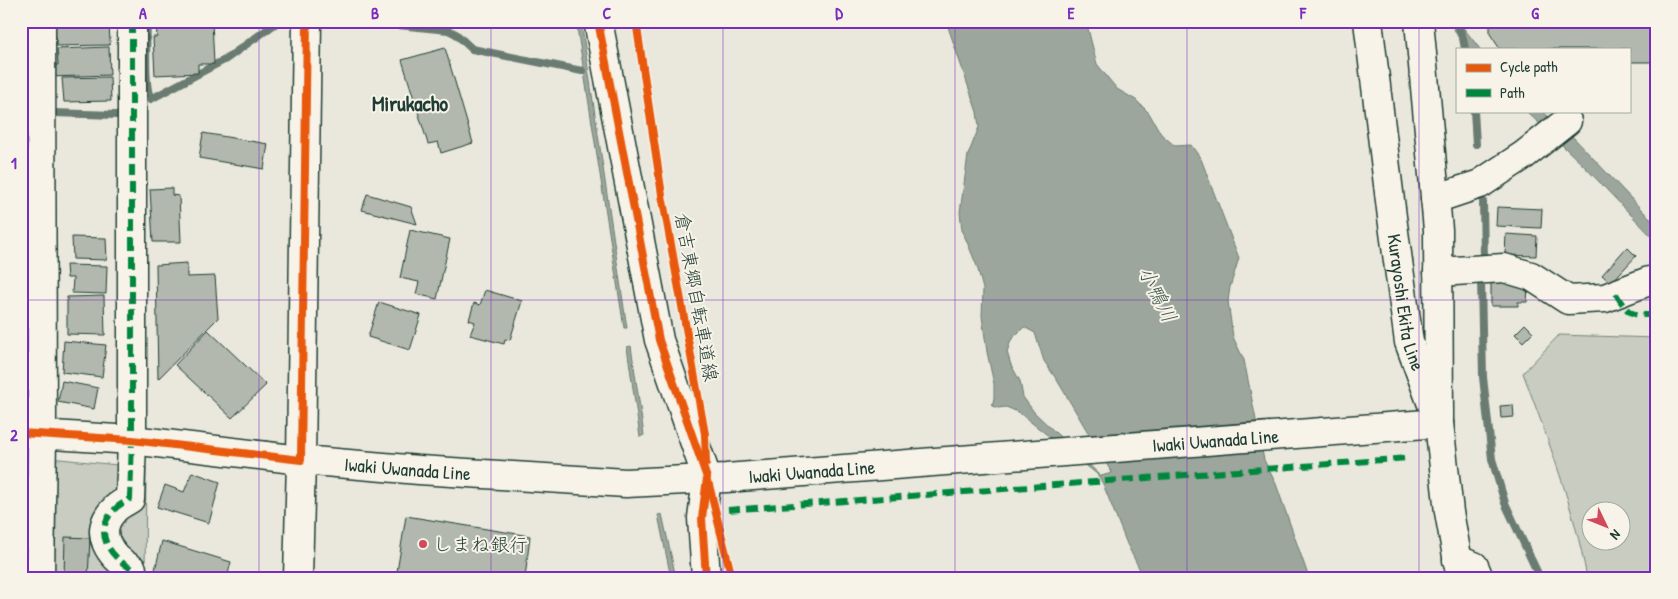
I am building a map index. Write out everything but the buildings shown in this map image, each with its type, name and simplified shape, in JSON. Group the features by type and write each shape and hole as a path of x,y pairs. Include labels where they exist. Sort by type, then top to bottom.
{"street":[{"path":"40,578 31,434 41,21"},
{"path":"132,21 132,440 130,499 114,510 105,522 102,535 112,552 122,563 132,569 132,578"},
{"path":"298,578 307,21"},
{"path":"598,21 659,340 717,478 702,518 706,578"},
{"name":"Kurayoshi Ekita Line","path":"1368,21 1409,342 1439,423 1449,512 1459,569"},
{"path":"1419,21 1438,230 1439,423"},
{"path":"1435,199 1480,184 1524,155 1567,121"},
{"path":"1438,272 1504,268 1531,276 1568,300 1605,298 1649,281 1657,281"},
{"name":"Iwaki Uwanada Line","path":"31,434 132,440 301,460 419,470 626,484 1439,423"},
{"path":"1459,569 1474,566 1479,578"}],"shaded area":[{"path":"1559,335 1657,338 1657,578 1587,578 1582,552 1630,552 1630,502 1580,502 1580,544 1551,449 1523,373"},
{"path":"51,458 146,468 145,578 47,578"}],"water":[{"path":"21,21 26,21 26,210 21,214"},
{"path":"576,21 581,21 627,328 624,328"},
{"name":"小鴨川","path":"946,21 1086,21 1097,64 1117,89 1136,100 1149,113 1161,134 1175,146 1191,145 1201,159 1239,258 1230,287 1228,301 1233,337 1244,360 1264,460 1276,484 1309,578 1144,578 1097,474 1018,412 1006,407 998,408 992,406 994,384 982,316 983,289 977,266 962,230 960,212 968,155 979,127 977,112","holes":["1024,327 1035,333 1044,361 1112,473 1101,476 1034,412 1023,397 1020,381 1011,365 1007,352 1011,340"]},
{"path":"1450,21 1461,21 1462,26 1479,48 1467,48 1459,39"},
{"path":"1527,112 1543,112 1574,138 1657,226 1657,242 1583,165"},
{"path":"21,247 27,252 27,400 21,504"},
{"path":"631,346 644,435 640,437 627,347"},
{"path":"662,514 676,578 671,578 658,515"}],"waterway":[{"path":"147,21 146,73 151,99 226,59 279,21"},
{"path":"358,21 448,30 456,34 472,49 582,71"},
{"path":"1456,21 1465,48"},
{"path":"1474,112 1476,144"},
{"path":"53,113 115,115"},
{"path":"1483,202 1484,260"},
{"path":"1481,280 1483,377 1492,459 1505,503 1540,578"}],"marked path":[{"path":"132,21 132,440 130,499 114,510 104,527 106,543 117,558 132,569 132,578"},
{"path":"1616,294 1628,311 1642,315 1657,315"},
{"path":"728,510 1408,458"}],"cycle path":[{"path":"21,433 132,440 301,460 307,21"},
{"path":"598,21 659,340 707,478 702,518 706,578"},
{"name":"倉吉東郷自転車道線","path":"636,21 662,195 705,434 706,463"},
{"path":"709,485 732,578"}],"place":[{"name":"しまね銀行","path":"423,544"}],"district":[{"name":"Mirukacho","path":"410,103"}]}
